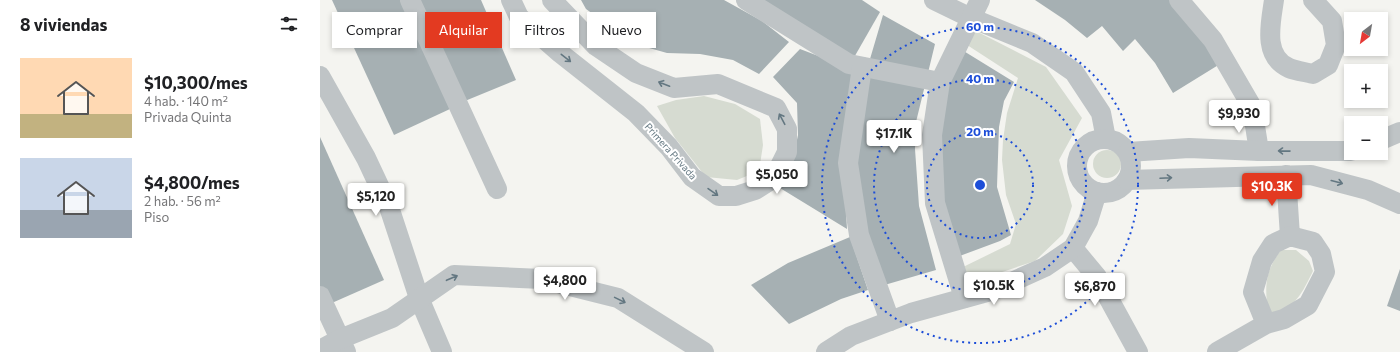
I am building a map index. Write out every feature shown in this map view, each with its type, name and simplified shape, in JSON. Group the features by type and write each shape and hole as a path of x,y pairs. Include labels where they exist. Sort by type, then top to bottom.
{"street":[{"path":"410,0 497,189"},
{"name":"Primera Privada","path":"510,0 519,16 560,53 636,113 669,147 692,177 719,196 736,196 755,190 774,178 787,152 787,129 776,108 718,84 674,88 636,73 596,46 552,0"},
{"path":"746,0 849,64 940,82"},
{"path":"934,0 971,18 1032,43 1074,72 1101,113 1106,138"},
{"path":"964,298 935,204 932,135 940,82 980,0"},
{"path":"1179,0 1213,40 1252,108 1259,151"},
{"path":"1274,0 1269,36 1274,55 1288,67 1314,74 1328,65 1336,45 1332,21 1313,0"},
{"path":"862,67 848,163 859,236 890,321"},
{"path":"320,76 366,158 389,207 419,298 442,352"},
{"path":"1388,137 1400,132"},
{"path":"1106,138 1114,141 1128,152 1131,161 1131,171 1127,180 1114,191 1106,193 1097,192 1087,187 1080,178 1077,167 1079,156 1085,146 1095,140 1106,138"},
{"path":"1187,177 1189,148"},
{"path":"1128,152 1189,148 1259,151 1344,151"},
{"path":"1310,152 1311,175"},
{"path":"1286,175 1290,236"},
{"path":"1127,180 1187,177 1311,175 1368,190 1400,204"},
{"path":"826,352 851,336 890,321 994,290 1045,267 1073,248 1088,221 1097,192"},
{"path":"1217,352 1266,324 1284,319 1308,305 1325,272 1321,254 1313,242 1290,236 1273,244 1262,261 1253,292 1266,324"},
{"path":"1073,248 1097,277 1138,352"},
{"path":"320,350 343,346 392,318 454,275 542,279 618,298 704,352"},
{"path":"320,296 343,346"}],"shaded area":[{"path":"972,29 1046,67 1082,118 1059,160 1072,206 1063,234 1035,261 966,284 959,269 1010,244 1016,224 1006,195 1002,160 1007,113 1018,78 964,43"},
{"path":"704,96 735,104 760,119 763,145 759,171 737,180 706,177 675,138 657,106 676,100"},
{"path":"1107,150 1117,154 1121,164 1117,174 1107,178 1097,174 1093,164 1097,154"},
{"path":"1281,250 1296,250 1309,261 1313,271 1301,293 1291,305 1277,312 1268,313 1266,295 1267,280 1271,266"}],"building":[{"path":"332,0 400,0 406,12 338,12"},
{"path":"415,0 481,0 486,12 425,12 425,23"},
{"path":"581,0 724,0 762,21 789,42 759,74 733,60 700,54 667,53 649,48 656,48 656,12 590,12 586,9"},
{"path":"754,0 862,0 880,12 852,61"},
{"path":"1035,0 1174,0 1220,64 1173,93 1155,63 1135,39 1123,51 1102,26 1087,38 1065,20"},
{"path":"883,15 935,44 916,122 915,149 919,206 936,270 881,286 853,180 870,59"},
{"path":"417,37 450,109 394,135 354,48 417,48"},
{"path":"436,48 502,48 516,80 460,103"},
{"path":"800,49 855,70 845,194 847,229 780,188 792,164 798,135 797,103 773,77"},
{"path":"962,50 1014,82 1004,101 999,127 997,187 1011,235 1000,241 957,257 936,167 946,87"},
{"path":"320,137 384,280 325,306 320,295"},
{"path":"850,237 868,290 841,299 789,324 751,285 788,263"},
{"path":"1400,269 1400,311 1387,306"}]}
